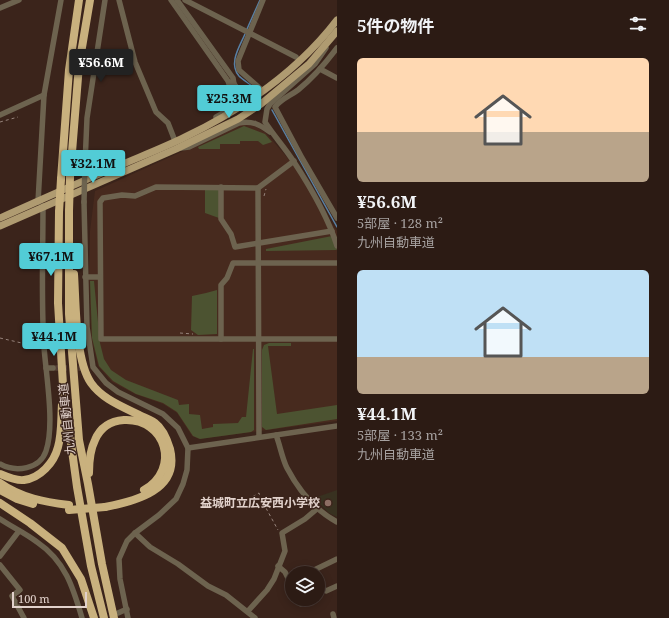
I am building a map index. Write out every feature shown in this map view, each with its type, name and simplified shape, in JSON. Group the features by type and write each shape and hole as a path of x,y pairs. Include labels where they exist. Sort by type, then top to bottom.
{"highway":[{"name":"九州自動車道","path":"79,0 69,70 61,179 59,212 58,303 63,385 77,487 92,566 104,618"},
{"name":"九州自動車道","path":"90,0 79,65 70,177 69,314 79,440 102,564 116,615"},
{"path":"0,490 17,499 38,505 69,508 131,502 147,495 159,487 166,479 171,467 171,453 165,435 155,423 111,401 99,392 91,384 84,369 79,346 69,211"},
{"path":"0,474 10,478 23,480 32,478 43,472 52,460 58,448 63,385"},
{"path":"88,484 92,447 95,439 103,427 120,420 133,420 148,425 156,432 163,442 166,459 164,468 157,480 147,489 106,505"},
{"path":"0,483 39,501 69,508"},
{"path":"0,503 30,522 62,548 81,579 94,618"}],"main road":[{"path":"176,145 185,137 248,102 263,91 301,59 337,20"},
{"path":"0,226 41,204 238,119 260,104 309,64 336,33"},
{"path":"0,218 41,204"}],"street":[{"path":"0,8 19,0"},
{"path":"0,464 10,469 22,469 39,462 46,452 50,431 44,348 41,204 44,95 61,0"},
{"path":"105,0 87,118 85,164 85,277 87,327 93,367 106,383 118,392 163,414 178,428 188,448 187,470 183,484 176,499 127,541 120,560 120,579 128,618"},
{"path":"120,0 135,62 156,112 168,123 176,145 189,147 239,123 245,122 253,122 272,133"},
{"path":"171,0 231,83 248,102 260,104"},
{"path":"177,0 233,78 231,83 229,107 220,115 192,130 185,137"},
{"path":"185,0 296,58"},
{"path":"263,91 239,70 238,61 264,0"},
{"path":"336,33 315,64 270,104 267,109 265,122 294,161 319,204 332,231 337,246"},
{"path":"337,48 320,70 297,91 279,102 275,107 302,158 337,218"},
{"path":"320,70 337,78"},
{"path":"0,115 44,95"},
{"path":"238,119 245,110 248,102"},
{"path":"294,161 258,188 156,187 135,196 103,198 100,202 101,339 337,339"},
{"path":"222,187 221,219 231,234 234,247 332,231"},
{"path":"258,188 258,437"},
{"path":"221,339 221,285 227,278 233,263 337,262"},
{"path":"85,277 100,277"},
{"path":"87,368 93,367"},
{"path":"46,368 53,368"},
{"path":"188,448 337,426"},
{"path":"276,435 286,467 303,493 318,508 337,522"},
{"path":"248,611 267,590 274,579 285,551 282,533 305,519 318,508"},
{"path":"0,519 43,546 61,564 74,592 82,618"},
{"path":"0,556 19,531"},
{"path":"135,533 150,547 178,564 208,586 226,595 256,618"},
{"path":"324,566 337,559"},
{"path":"0,565 20,590 12,596 24,618"},
{"path":"278,566 285,572"},
{"path":"325,590 337,586"},
{"path":"116,615 127,609"}],"path":[{"path":"0,122 18,117"},
{"path":"264,196 268,183"},
{"path":"180,333 191,333 198,336"},
{"path":"0,338 44,348"},
{"path":"225,506 238,505 259,493 282,536"}],"shaded area":[{"path":"243,124 253,125 265,132 293,164 337,231 337,421 199,439 192,436 177,413 163,404 135,394 112,382 98,366 91,338 89,270 90,231 95,191"},
{"name":"益城町立広安西小学校","path":"337,490 337,517 329,513 314,498"}],"green space":[{"path":"244,126 265,134 272,142 263,145 258,141 240,141 240,144 220,144 220,149 199,149 198,147"},
{"path":"205,190 219,190 219,218 205,213"},
{"path":"332,236 337,250 266,251 266,249"},
{"path":"90,281 94,281 100,343 104,359 111,370 126,380 178,400 179,405 189,404 189,414 200,415 202,429 213,427 213,424 238,423 242,417 246,417 254,349 254,430 251,432 200,439 193,436 177,412 163,403 136,394 113,381 99,366 92,338"},
{"path":"217,290 217,334 198,335 191,330 192,296"},
{"path":"269,343 291,343 291,346 268,346 277,414 337,405 337,419 266,430 262,427 262,350 264,345"}],"waterway":[{"path":"247,29 260,0"},
{"path":"245,34 236,55 235,66 239,76 254,88"},
{"path":"272,110 337,227"}],"tunnel":[{"path":"53,368 87,368"}],"place":[{"name":"益城町立広安西小学校","path":"328,503"}]}
